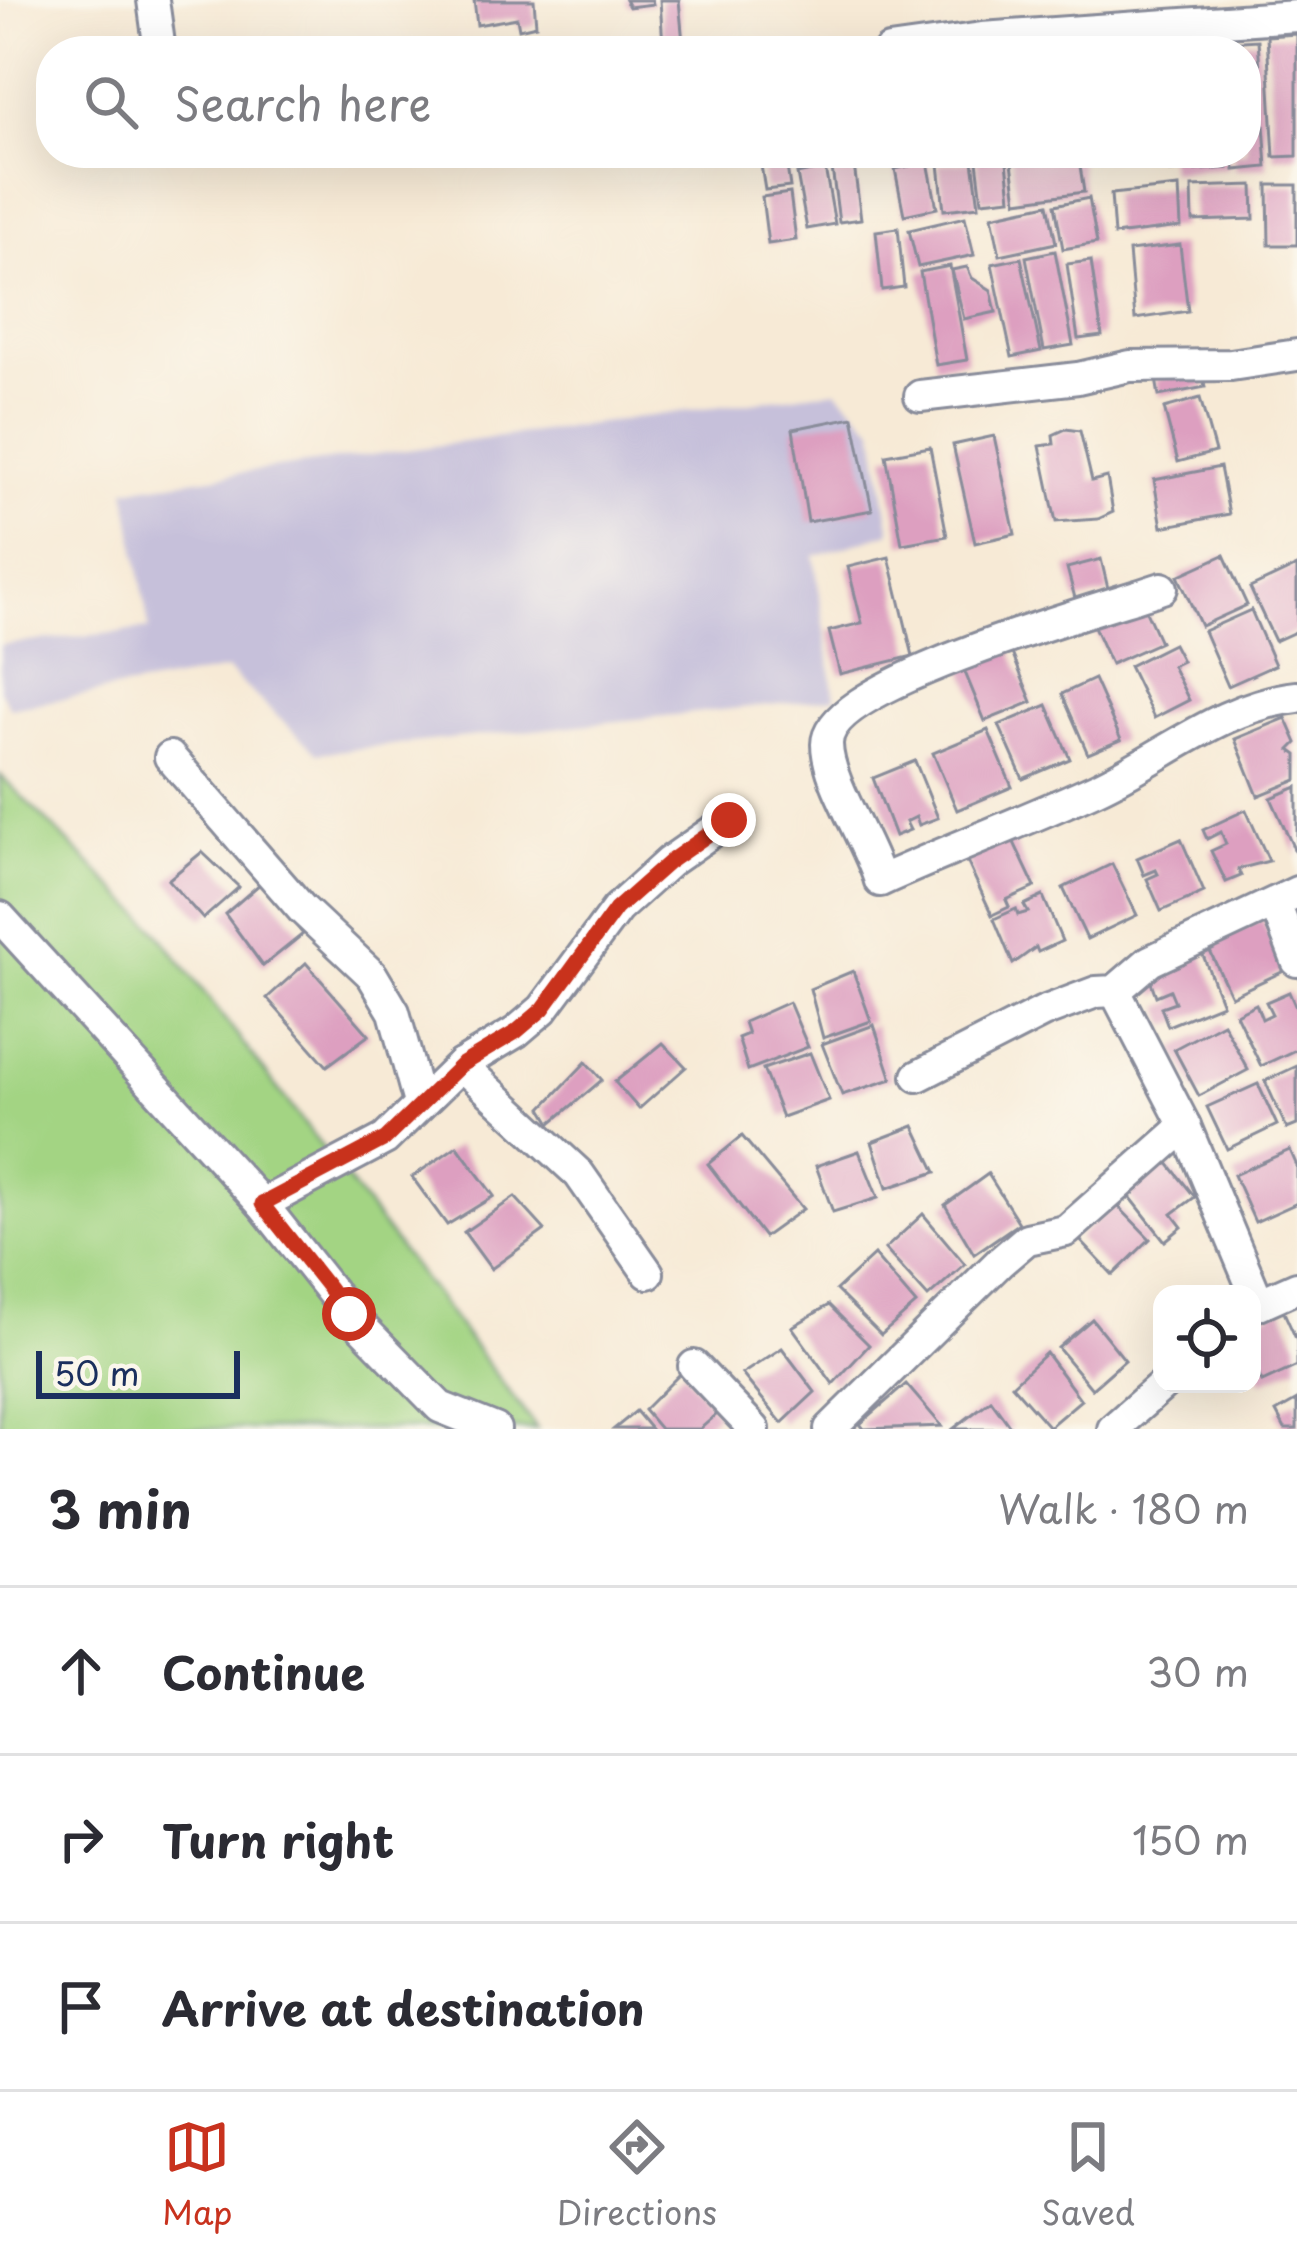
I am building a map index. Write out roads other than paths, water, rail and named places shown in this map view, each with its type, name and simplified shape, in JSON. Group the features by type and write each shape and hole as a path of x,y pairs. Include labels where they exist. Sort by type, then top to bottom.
{"street":[{"path":"153,0 158,36"},
{"path":"1011,36 1297,16"},
{"path":"920,396 1078,378 1130,367 1231,365 1297,355"},
{"path":"1162,588 924,666 882,688 832,728 826,742 832,763 880,881 1091,791 1154,760 1190,731 1297,697"},
{"path":"170,758 302,909 372,975 394,1012 419,1103"},
{"path":"262,1204 385,1139 461,1065 543,1009 616,909 669,862 729,820"},
{"path":"918,1076 1043,1012 1096,992 1115,991 1150,961 1287,899 1297,961"},
{"path":"0,917 262,1204 435,1418 495,1429"},
{"path":"1115,991 1185,1126 1248,1285"},
{"path":"461,1065 578,1174 648,1273"},
{"path":"830,1429 1000,1262 1027,1239 1066,1231 1185,1126"},
{"path":"1261,1302 1297,1287"},
{"path":"694,1366 754,1429"},
{"path":"1113,1429 1154,1393"}]}
